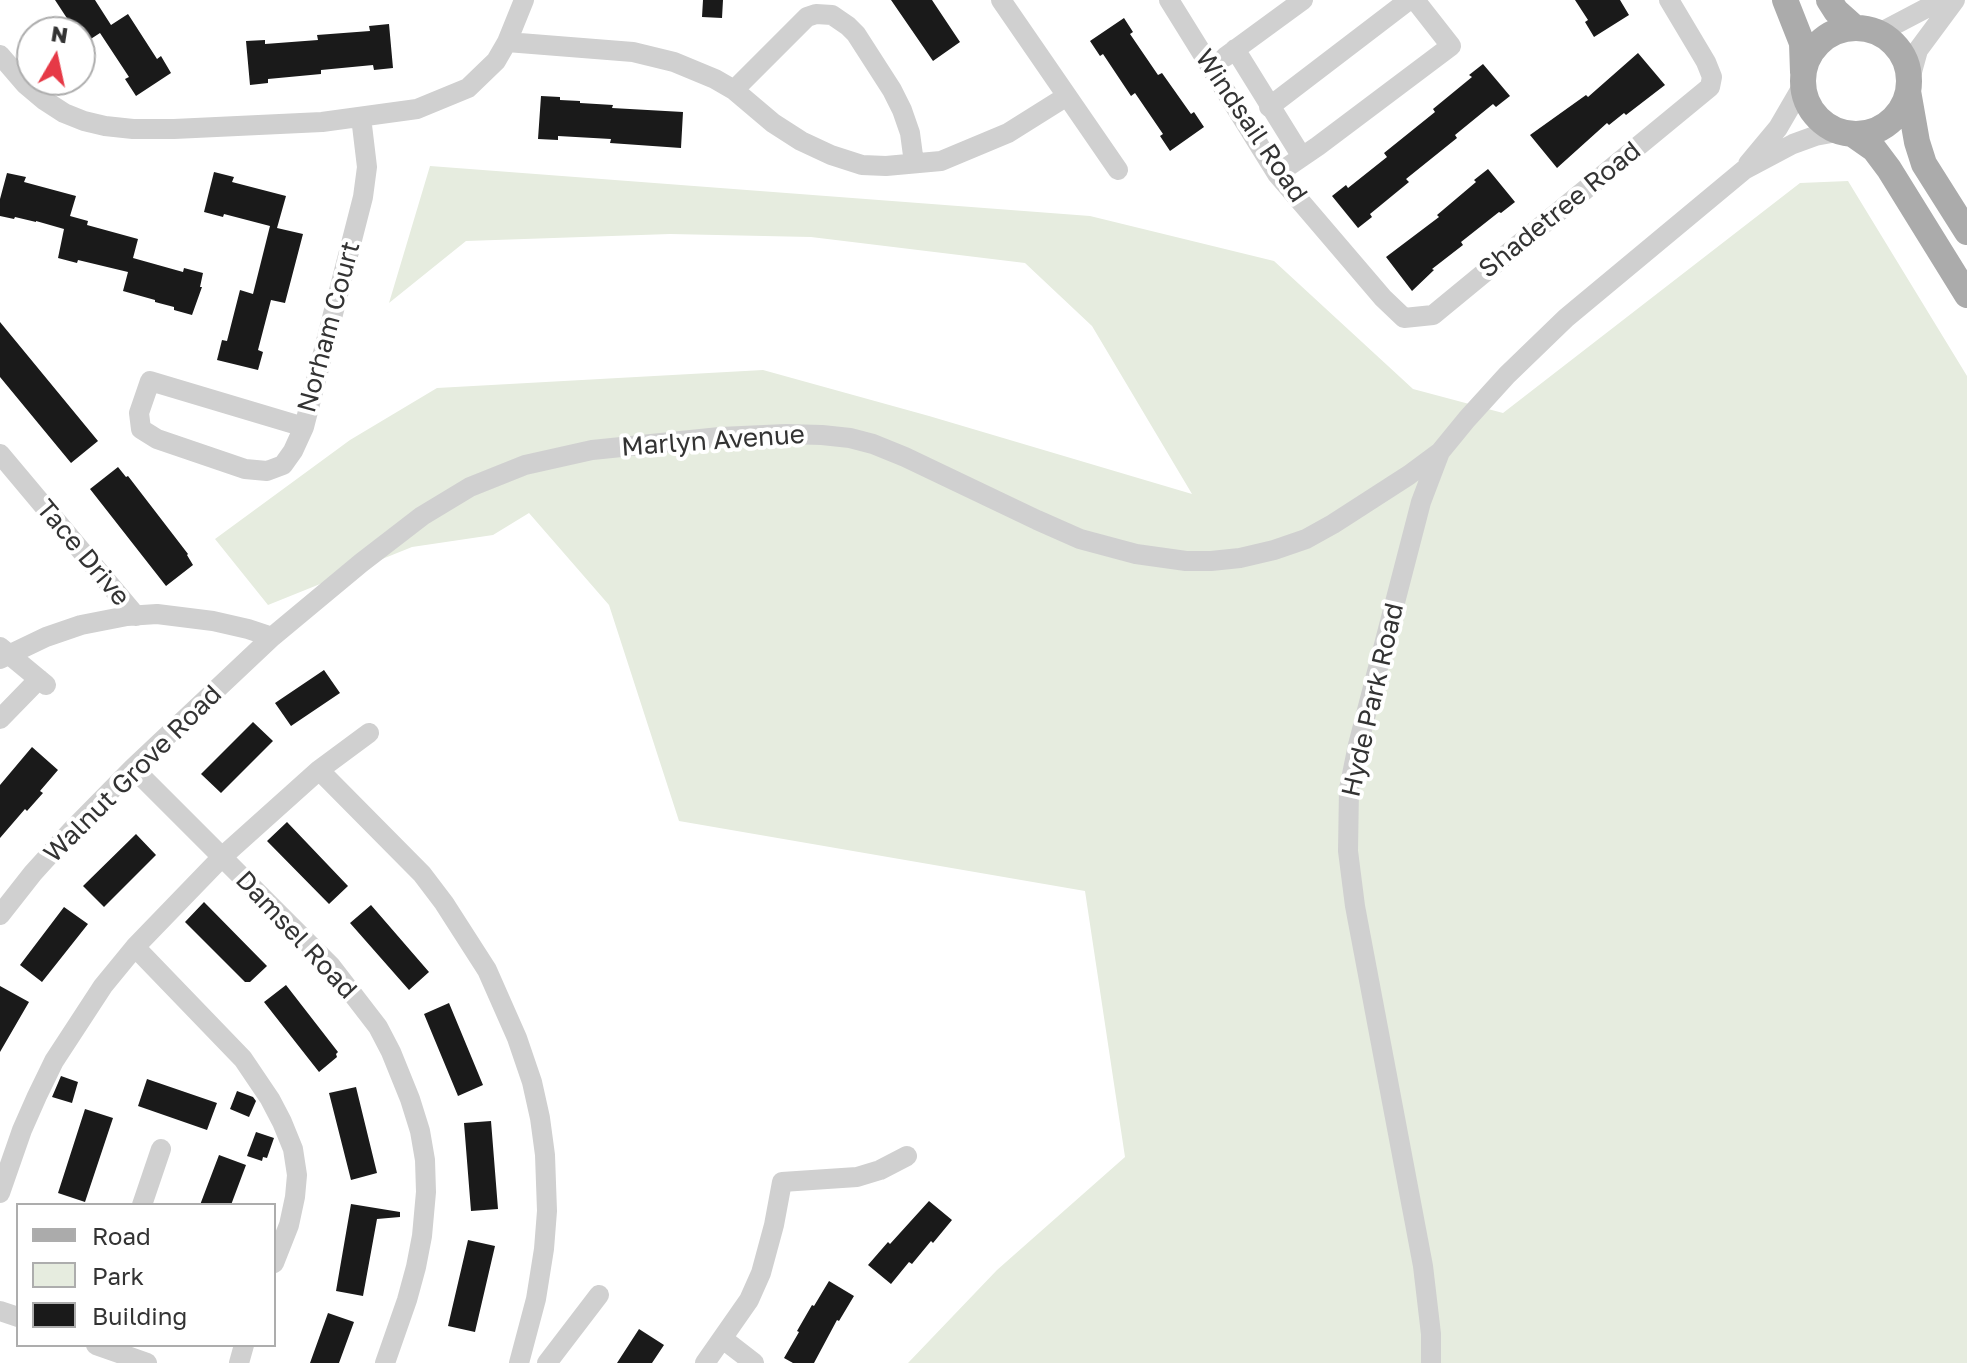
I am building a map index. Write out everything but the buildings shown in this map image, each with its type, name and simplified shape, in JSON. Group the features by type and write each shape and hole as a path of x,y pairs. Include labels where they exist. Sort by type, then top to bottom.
{"main road":[{"path":"1785,0 1802,43 1803,80 1808,104 1819,120 1874,149 1967,295"},
{"path":"1829,0 1836,11 1898,48 1906,61 1917,142 1924,164 1967,232"},
{"path":"1803,80 1805,67 1815,48 1833,34 1867,31"},
{"path":"1846,133 1877,128 1900,113 1909,85"}],"street":[{"path":"0,55 44,100 64,113 105,126 174,129 322,122 417,109 468,88 496,61 524,0"},
{"path":"1001,0 1118,170"},
{"name":"Windsail Road","path":"1169,0 1277,174 1383,298 1404,318"},
{"path":"1211,68 1303,0"},
{"path":"1269,107 1412,0 1451,46 1277,174"},
{"name":"Shadetree Road","path":"1404,318 1433,315 1710,87 1712,77 1706,62 1669,0"},
{"path":"1867,31 1942,0"},
{"path":"1909,85 1918,50 1955,0"},
{"path":"734,90 807,17 832,15 856,34 892,90 910,133 914,163"},
{"path":"507,42 604,49 657,57 692,68 734,90 801,141 862,165 941,161 1008,133 1067,96"},
{"path":"1235,49 1302,157"},
{"name":"Hyde Park Road","path":"1744,170 1778,128 1803,80"},
{"name":"Norham Court","path":"304,427 150,381 139,413 141,429 157,439 245,469 267,471 283,465 304,427 363,197 367,167 361,117"},
{"name":"Hyde Park Road","path":"1431,1363 1423,1266 1355,906 1348,851 1349,789 1417,513 1440,452 1507,375 1566,318 1744,170 1815,136 1846,133"},
{"name":"Marlyn Avenue","path":"272,637 422,516 470,487 525,465 592,450 720,437 786,434 850,438 905,457 1080,539 1136,554 1186,561 1240,558 1306,539 1397,484 1440,452"},
{"name":"Tace Drive","path":"0,454 136,616"},
{"path":"3,653 103,619 157,614 213,621 272,637"},
{"name":"Walnut Grove Road","path":"0,915 72,830 272,637"},
{"path":"0,719 42,682 3,653"},
{"path":"0,1193 22,1130 54,1061 103,986 135,947 222,857 319,770 369,733"},
{"name":"Damsel Road","path":"133,768 331,966 378,1027 391,1052 420,1131 426,1192 416,1267 385,1363"},
{"path":"319,770 422,874 444,903 487,970 527,1068 542,1131 547,1211 536,1299 519,1363"},
{"path":"135,947 243,1059 282,1122 293,1149 297,1175 289,1225 276,1258"},
{"path":"143,1203 161,1149"},
{"path":"705,1363 749,1300 761,1273 782,1182 857,1177 880,1170 907,1156"},
{"path":"547,1363 599,1295"},
{"path":"723,1339 754,1363"},
{"path":"101,1347 147,1363"}],"green space":[{"path":"430,166 1090,216 1274,261 1413,389 1503,413 1800,183 1848,181 1967,376 1967,1363 908,1363 997,1270 1125,1157 1085,891 679,821 609,605 529,513 493,535 412,547 268,605 215,539 350,440 437,388 763,370 1192,494 1092,326 1025,263 811,237 670,234 466,241 389,303"}]}
